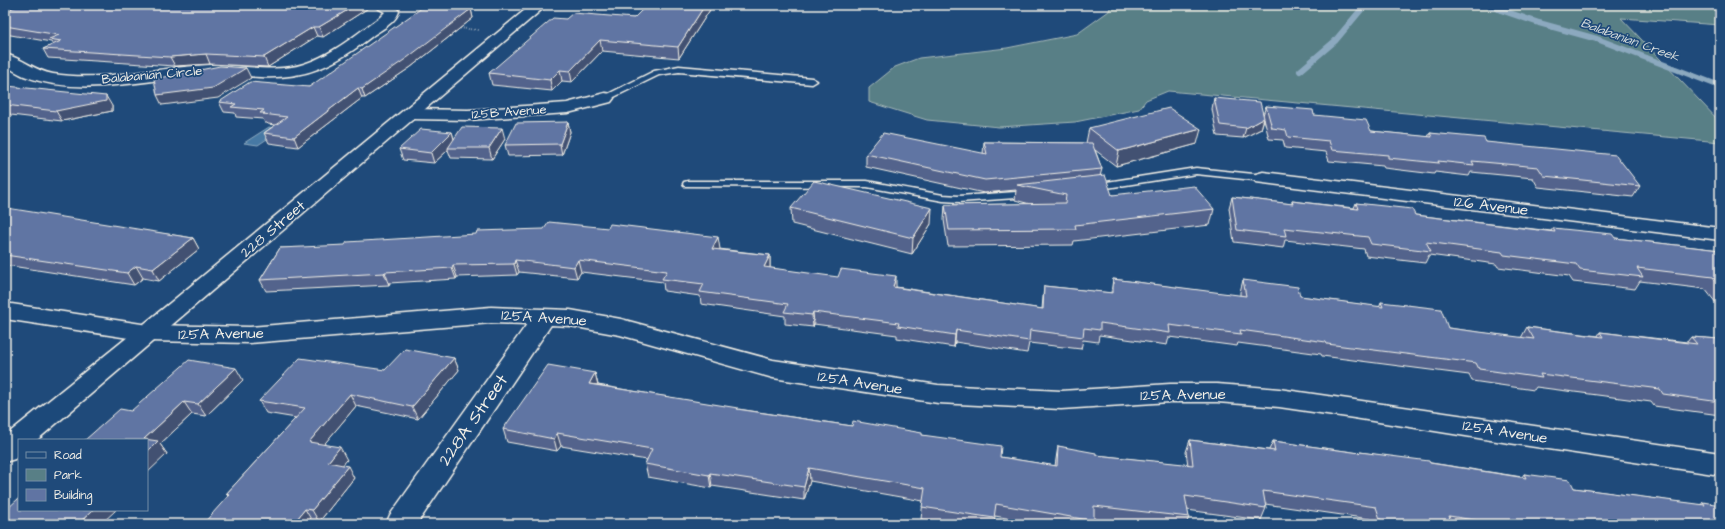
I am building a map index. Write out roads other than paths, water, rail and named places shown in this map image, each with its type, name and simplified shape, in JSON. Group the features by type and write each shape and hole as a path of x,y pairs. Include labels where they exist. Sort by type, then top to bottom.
{"street":[{"name":"Balabanian Circle","path":"5,59 30,72 60,79 76,80 133,78 211,70 269,73 297,71 310,68 334,56 384,22 391,15 392,11 382,5"},
{"name":"228 Street","path":"20,439 540,5"},
{"name":"125B Avenue","path":"411,114 468,115 568,108 605,98"},
{"name":"126 Avenue","path":"1263,178 1720,234"},
{"name":"125A Avenue","path":"5,311 148,333 250,335 491,315 570,318 621,327 773,369 938,394 1060,400 1170,393 1217,393 1273,397 1347,406 1510,433 1720,464"},
{"name":"228A Street","path":"401,524 544,316"},
{"name":"228 Street","path":"5,451 18,440"}],"lane":[{"path":"605,98 657,72 673,69 812,81"},
{"path":"1083,189 1196,171 1263,178"},
{"path":"688,184 867,184 943,198 959,199 1002,197 1046,192"}],"water":[{"path":"269,127 282,129 258,145 244,143"}],"waterway":[{"path":"1300,71 1335,41 1365,5"},
{"name":"Balabanian Creek","path":"1486,5 1539,23 1597,39 1720,86"}]}
